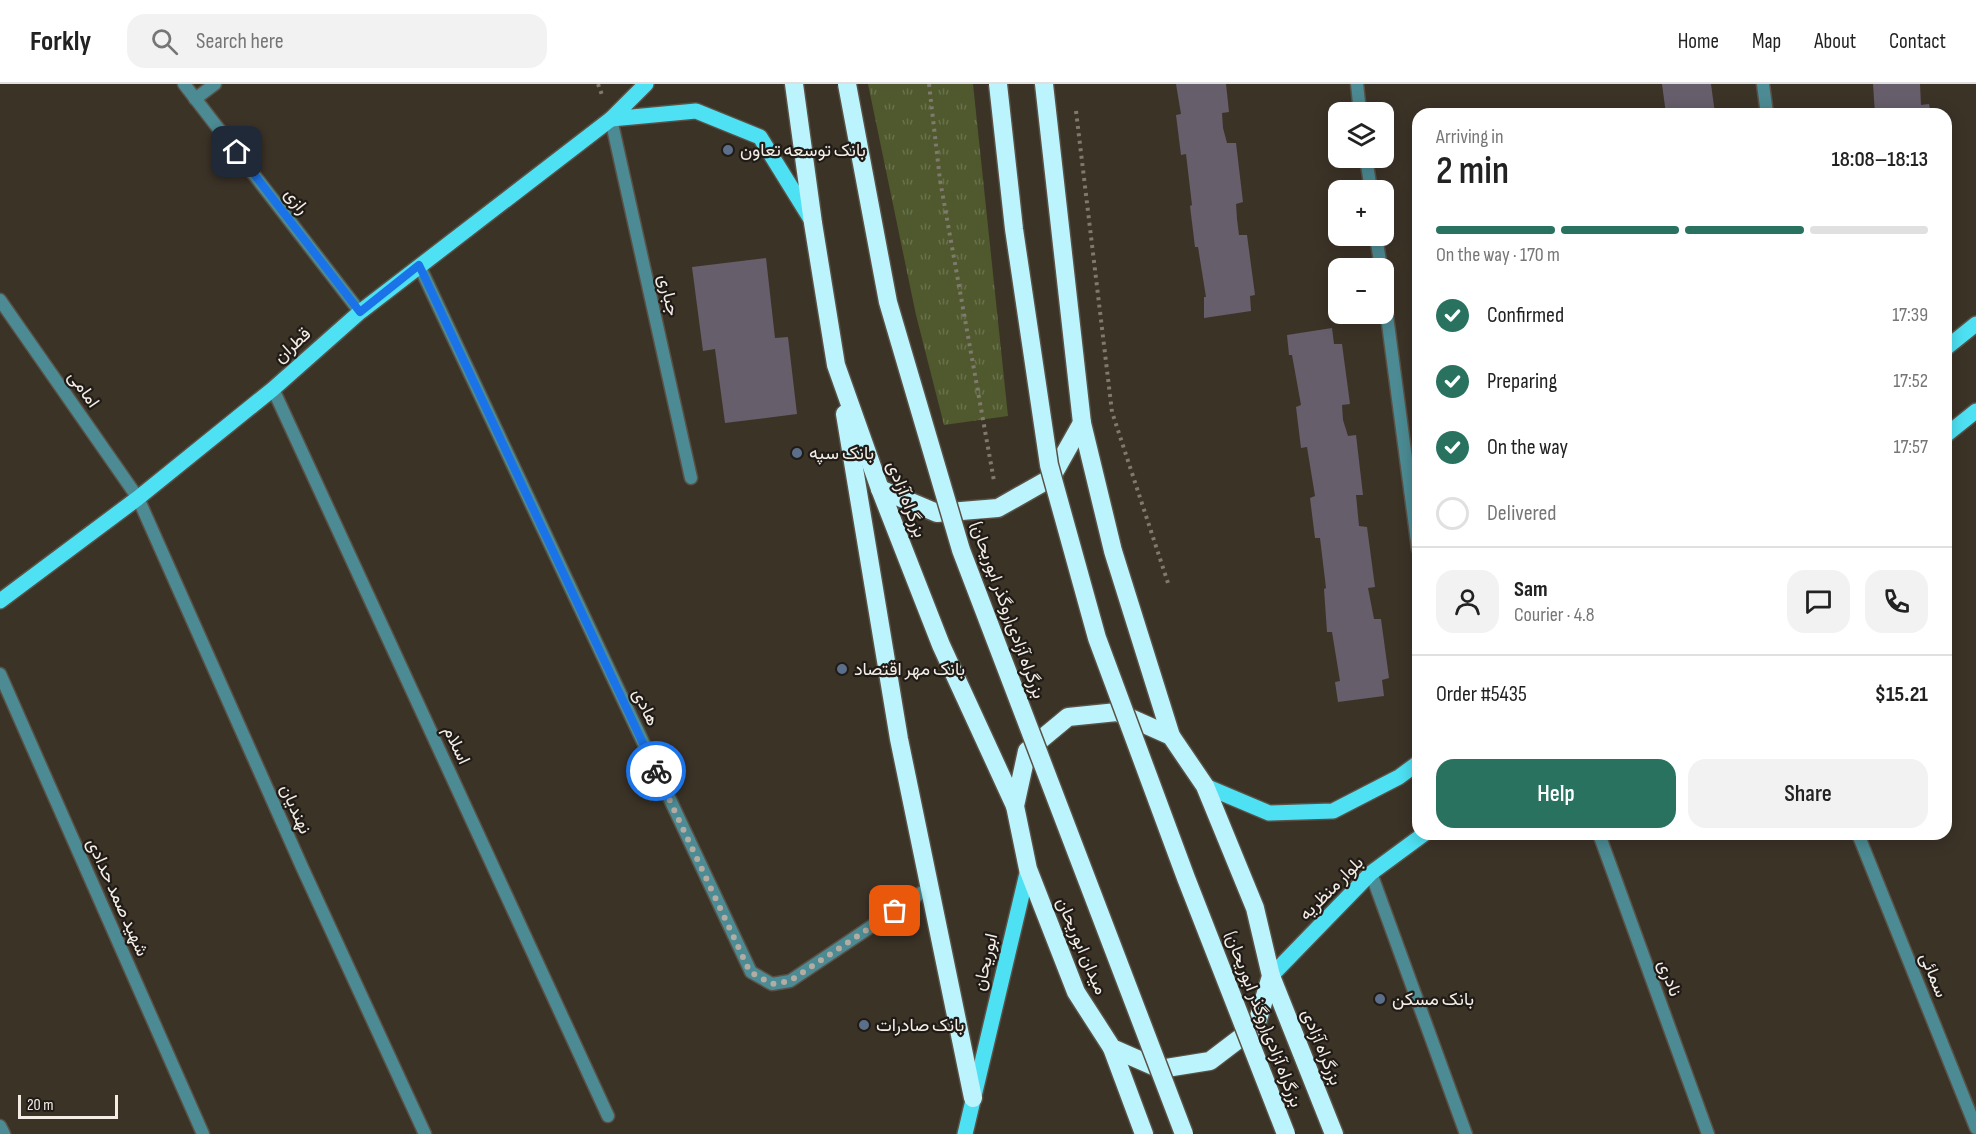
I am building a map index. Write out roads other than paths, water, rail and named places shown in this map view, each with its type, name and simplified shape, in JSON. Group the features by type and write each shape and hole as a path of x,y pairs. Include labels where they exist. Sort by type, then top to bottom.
{"highway":[{"name":"بزرگراه آزادی","path":"794,84 836,365 880,489 941,645 1015,806"},
{"name":"بزرگراه آزادی(روگذر ابوریحان)","path":"847,84 888,302 962,550 1184,1134"},
{"name":"بزرگراه آزادی(روگذر ابوریحان)","path":"998,84 1014,229 1049,465 1096,638 1186,878 1286,1134"},
{"path":"1044,84 1082,423 1113,551 1171,736 1205,786 1255,908 1271,976 1256,1026 1210,1061 1160,1069 1112,1048"},
{"path":"836,365 898,729 973,1098"},
{"path":"880,489 937,513 998,508 1051,478 1082,423"},
{"name":"میدان ابوریحان","path":"1112,1048 1076,992 1028,869 1015,806 1027,751 1068,717 1118,712 1171,736"},
{"name":"بزرگراه آزادی","path":"1271,976 1334,1134"},
{"path":"1112,1048 1144,1134"}],"main road":[{"name":"قطران","path":"0,601 138,498 273,389 360,312 611,119 646,84"},
{"path":"611,119 696,111 760,137 813,223"},
{"path":"1952,343 1976,324"},
{"path":"1952,430 1976,411"},
{"path":"1205,786 1269,813 1333,811 1399,777 1412,767"},
{"name":"بلوار منظریه","path":"1271,976 1371,873 1416,840"},
{"name":"ابوریحان","path":"965,1134 1028,869"}],"street":[{"name":"رازی","path":"184,84 360,312"},
{"path":"195,99 215,84"},
{"path":"1357,84 1359,102"},
{"path":"1764,84 1766,108"},
{"name":"جباری","path":"611,119 691,478"},
{"name":"هادی","path":"419,265 750,972 772,984 790,981 930,887"},
{"name":"امامی","path":"0,300 138,498"},
{"path":"1388,324 1412,504"},
{"name":"اسلام","path":"273,389 608,1116"},
{"name":"نهندیان","path":"138,498 302,867 425,1134"},
{"name":"شهید صمد حدادی","path":"0,674 203,1134"},
{"name":"نادری","path":"1601,840 1708,1134"},
{"name":"سمائی","path":"1860,840 1976,1128"},
{"path":"1371,873 1466,1134"},
{"path":"0,1126 4,1134"}],"place":[{"name":"بانک توسعه تعاون","path":"728,150"},
{"name":"بانک سپه","path":"797,453"},
{"name":"بانک مهر اقتصاد","path":"842,669"},
{"name":"بانک مسکن","path":"1380,999"},
{"name":"بانک صادرات","path":"864,1025"}]}
